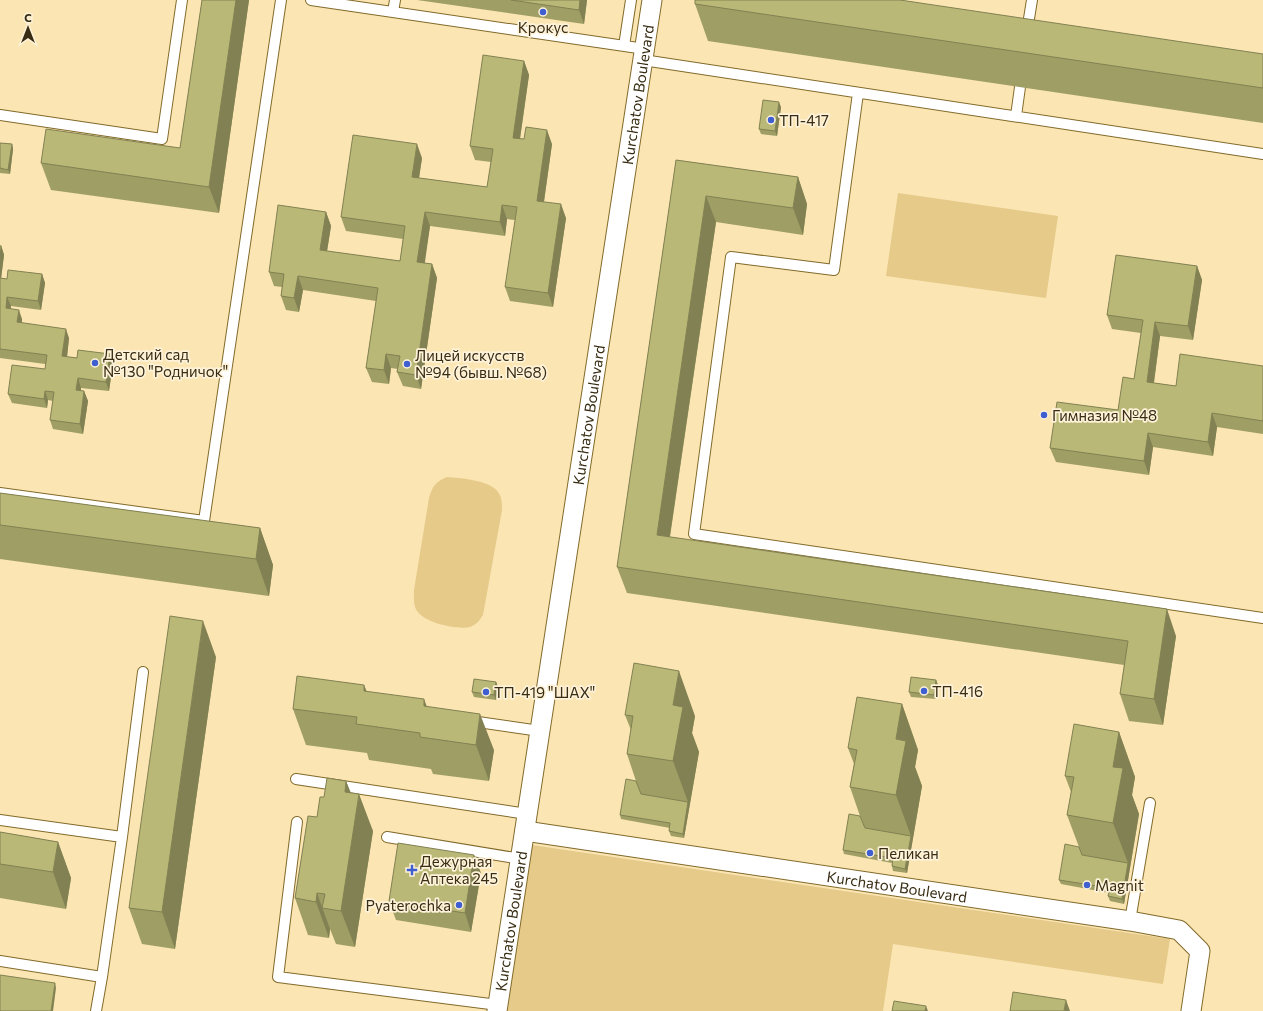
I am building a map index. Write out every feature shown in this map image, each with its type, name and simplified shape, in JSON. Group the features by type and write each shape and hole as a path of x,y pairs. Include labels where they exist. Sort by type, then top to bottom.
{"street":[{"name":"Kurchatov Boulevard","path":"498,1008 652,0"},
{"name":"Kurchatov Boulevard","path":"526,822 1179,930 1200,950 1191,1011"}],"lane":[{"path":"0,115 162,139 182,0"},
{"path":"0,493 204,521 281,0"},
{"path":"311,0 624,46 644,54 858,92 1263,154"},
{"path":"393,12 395,0"},
{"path":"624,46 631,0"},
{"path":"1026,37 1032,0"},
{"path":"1016,116 1020,87"},
{"path":"858,92 834,270 731,257 694,534 1263,618"},
{"path":"96,1011 122,837 143,672"},
{"path":"462,720 540,731"},
{"path":"296,779 526,822"},
{"path":"1130,921 1150,803"},
{"path":"0,820 122,837"},
{"path":"297,822 278,977 498,1008"},
{"path":"387,837 521,859"},
{"path":"0,961 102,977"}],"shaded area":[{"path":"898,193 1058,216 1046,298 886,276"},
{"path":"447,477 482,482 494,488 498,492 502,501 502,510 483,615 474,625 464,628 442,625 427,619 417,611 414,604 414,590 429,498 435,485"},
{"path":"532,845 1170,939 1163,984 893,944 883,1011 507,1011"}],"building":[{"path":"202,0 236,0 209,187 41,163 46,129 180,148"},
{"path":"511,0 580,0 579,10"},
{"path":"695,0 900,0 1263,54 1263,88 695,4"},
{"path":"483,55 524,61 513,138 524,139 526,127 547,130 537,201 561,204 548,293 505,287 517,207 502,205 500,222 425,212 417,262 432,264 416,375 397,372 400,356 386,354 384,370 366,368 378,288 298,276 294,298 281,296 284,274 269,272 278,205 326,212 320,250 400,261 405,226 341,217 353,135 417,144 412,177 487,187 493,149 470,146"},
{"name":"ТП-417","path":"763,100 779,102 775,131 759,129"},
{"path":"0,143 12,144 8,170 0,168"},
{"path":"676,160 798,177 793,208 706,196 657,535 1167,609 1154,699 1120,694 1128,641 617,567"},
{"path":"1116,255 1197,266 1188,326 1155,322 1147,382 1176,386 1180,354 1263,366 1263,421 1212,413 1208,442 1148,433 1144,461 1050,448 1057,402 1118,410 1123,377 1134,379 1143,320 1107,315"},
{"path":"8,270 42,274 38,301 7,297 6,308 19,310 17,322 66,329 62,356 77,358 78,350 110,354 106,382 78,378 76,390 84,391 80,424 50,420 54,392 45,391 44,399 8,394 12,365 45,369 47,355 0,349 0,278 7,279"},
{"path":"0,493 260,528 256,559 0,525"},
{"path":"170,616 203,621 162,912 129,908"},
{"path":"634,663 679,671 673,705 683,707 673,761 627,754 633,716 625,715"},
{"path":"297,676 364,685 364,691 424,699 424,706 480,714 476,745 420,737 420,733 356,724 357,717 293,709"},
{"name":"ТП-416","path":"911,677 936,680 934,695 909,692"},
{"path":"474,679 496,682 494,695 472,692"},
{"path":"857,697 902,704 896,739 906,741 896,795 850,787 857,750 848,748"},
{"path":"1074,724 1119,732 1113,767 1123,768 1113,823 1067,815 1074,777 1065,776"},
{"path":"327,778 346,781 345,792 359,794 341,911 322,908 325,894 317,893 316,902 295,898 308,816 317,817 320,797 324,797"},
{"path":"626,779 636,781 641,794 688,802 683,834 669,831 670,823 620,815"},
{"path":"849,814 860,816 865,828 911,836 905,869 892,866 893,858 843,850"},
{"path":"0,832 58,842 53,872 0,864"},
{"path":"398,843 474,855 465,913 389,901"},
{"path":"1065,844 1079,847 1082,855 1128,863 1122,899 1108,896 1110,888 1059,880"},
{"path":"0,975 55,983 51,1011 0,1011"},
{"path":"1013,992 1066,1000 1064,1011 1010,1011"},
{"path":"894,1001 926,1006 925,1011 892,1011"}],"place":[{"name":"Крокус","path":"543,12"},
{"name":"ТП-417","path":"771,120"},
{"name":"Детский сад №130 \"Родничок\"","path":"95,363"},
{"name":"Лицей искусств №94 (бывш. №68)","path":"407,364"},
{"name":"Гимназия №48","path":"1044,415"},
{"name":"ТП-416","path":"924,691"},
{"name":"ТП-419 \"ШАХ\"","path":"486,692"},
{"name":"Пеликан","path":"870,853"},
{"name":"Дежурная Аптека 245","path":"412,870"},
{"name":"Magnit","path":"1087,885"},
{"name":"Pyaterochka","path":"459,905"}]}
